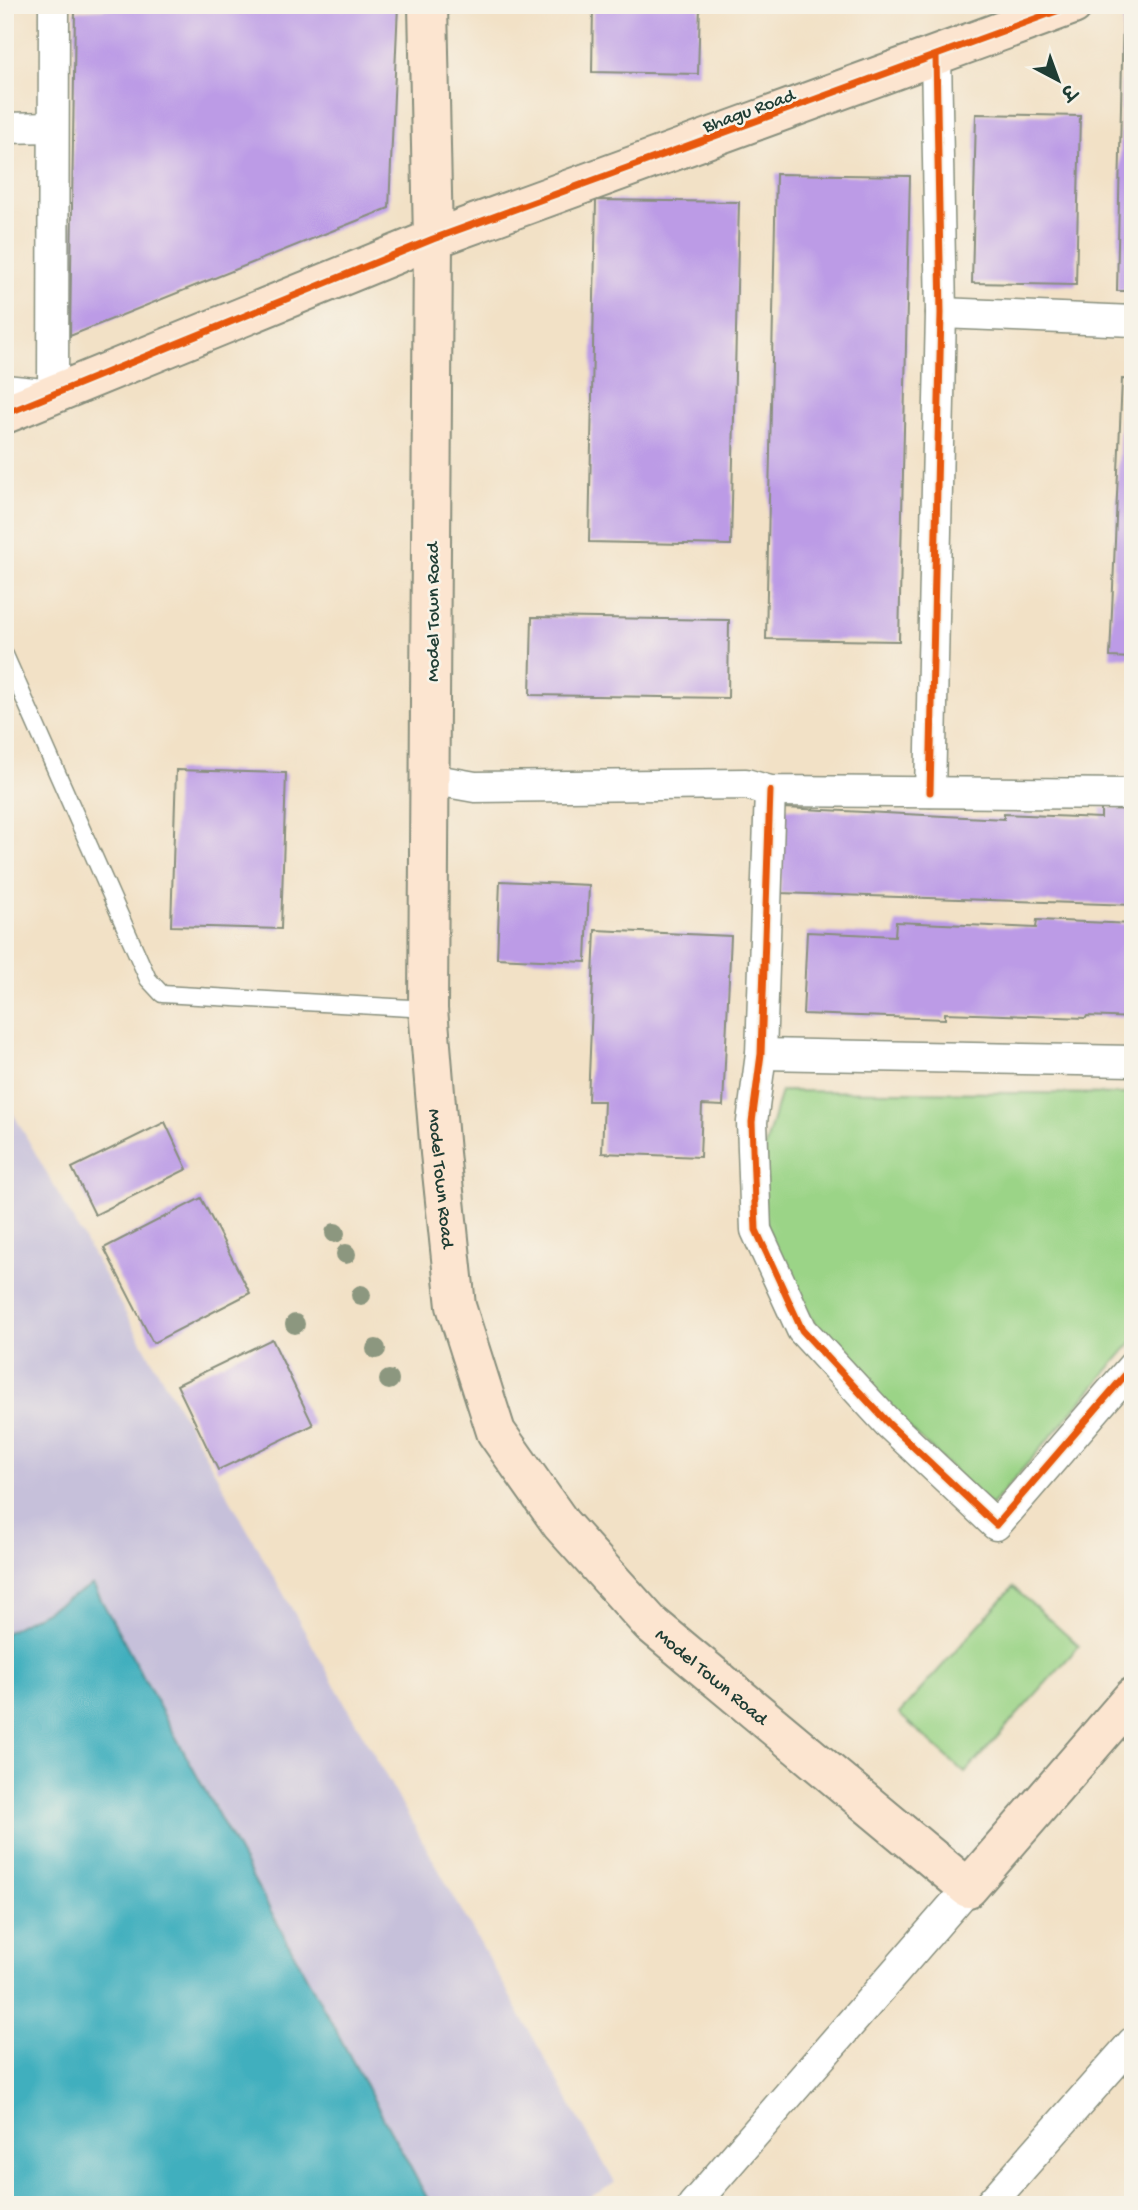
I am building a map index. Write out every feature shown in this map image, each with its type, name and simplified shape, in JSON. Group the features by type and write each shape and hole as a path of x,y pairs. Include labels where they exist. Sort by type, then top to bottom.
{"main road":[{"name":"Model Town Road","path":"428,5 433,239 428,1009 456,1306 496,1432 561,1524 650,1623 968,1888"},
{"name":"Bhagu Road","path":"5,414 433,239 1073,5"},
{"path":"968,1888 1133,1697"}],"street":[{"path":"5,390 52,395 54,5"},
{"path":"930,792 941,313 936,56"},
{"path":"5,128 53,127"},
{"path":"941,313 1133,321"},
{"path":"430,779 475,787 746,783 770,791 1133,794"},
{"path":"770,791 761,1054 752,1122 756,1230 802,1330 888,1423 996,1525 1133,1366"},
{"path":"761,1054 1133,1060"},
{"path":"693,2205 968,1888"},
{"path":"989,2205 1133,2042"}],"lane":[{"path":"5,655 148,979 162,994 428,1009"}],"shaded area":[{"path":"5,1099 615,2183 576,2205 5,2205"}],"green space":[{"path":"781,1091 1133,1094 1133,1341 991,1506 866,1387 783,1283 755,1183"},
{"path":"1013,1587 1079,1646 965,1773 899,1714"}],"water":[{"path":"93,1585 431,2205 5,2205 5,1633"}],"building":[{"path":"156,5 398,5 389,208 70,336 75,11"},
{"path":"593,5 700,5 698,74 592,72"},
{"path":"1123,14 1133,14 1133,291 1117,291"},
{"path":"976,114 1080,116 1076,285 972,283"},
{"path":"776,174 910,176 899,641 766,639"},
{"path":"596,200 739,202 731,545 589,542"},
{"path":"1122,379 1133,380 1133,658 1110,657"},
{"path":"532,617 729,620 728,698 530,695"},
{"path":"176,770 286,773 281,929 171,926"},
{"path":"784,808 1004,819 1004,814 1101,818 1101,808 1133,809 1133,905 780,893"},
{"path":"500,881 589,885 586,962 497,958"},
{"path":"1037,920 1133,924 1133,1018 945,1013 945,1019 803,1014 807,932 895,936 896,922 1036,928"},
{"path":"595,930 731,936 723,1106 702,1105 700,1157 602,1153 604,1101 588,1101"},
{"path":"165,1122 187,1169 95,1215 72,1168"},
{"path":"201,1198 250,1293 153,1343 104,1248"},
{"path":"272,1339 313,1425 218,1470 177,1385"}],"cycle path":[{"path":"5,414 433,239 1073,5"},
{"path":"930,792 941,313 936,56"},
{"path":"770,791 761,1054 752,1122 756,1230 802,1330 888,1423 996,1525 1133,1366"}]}
